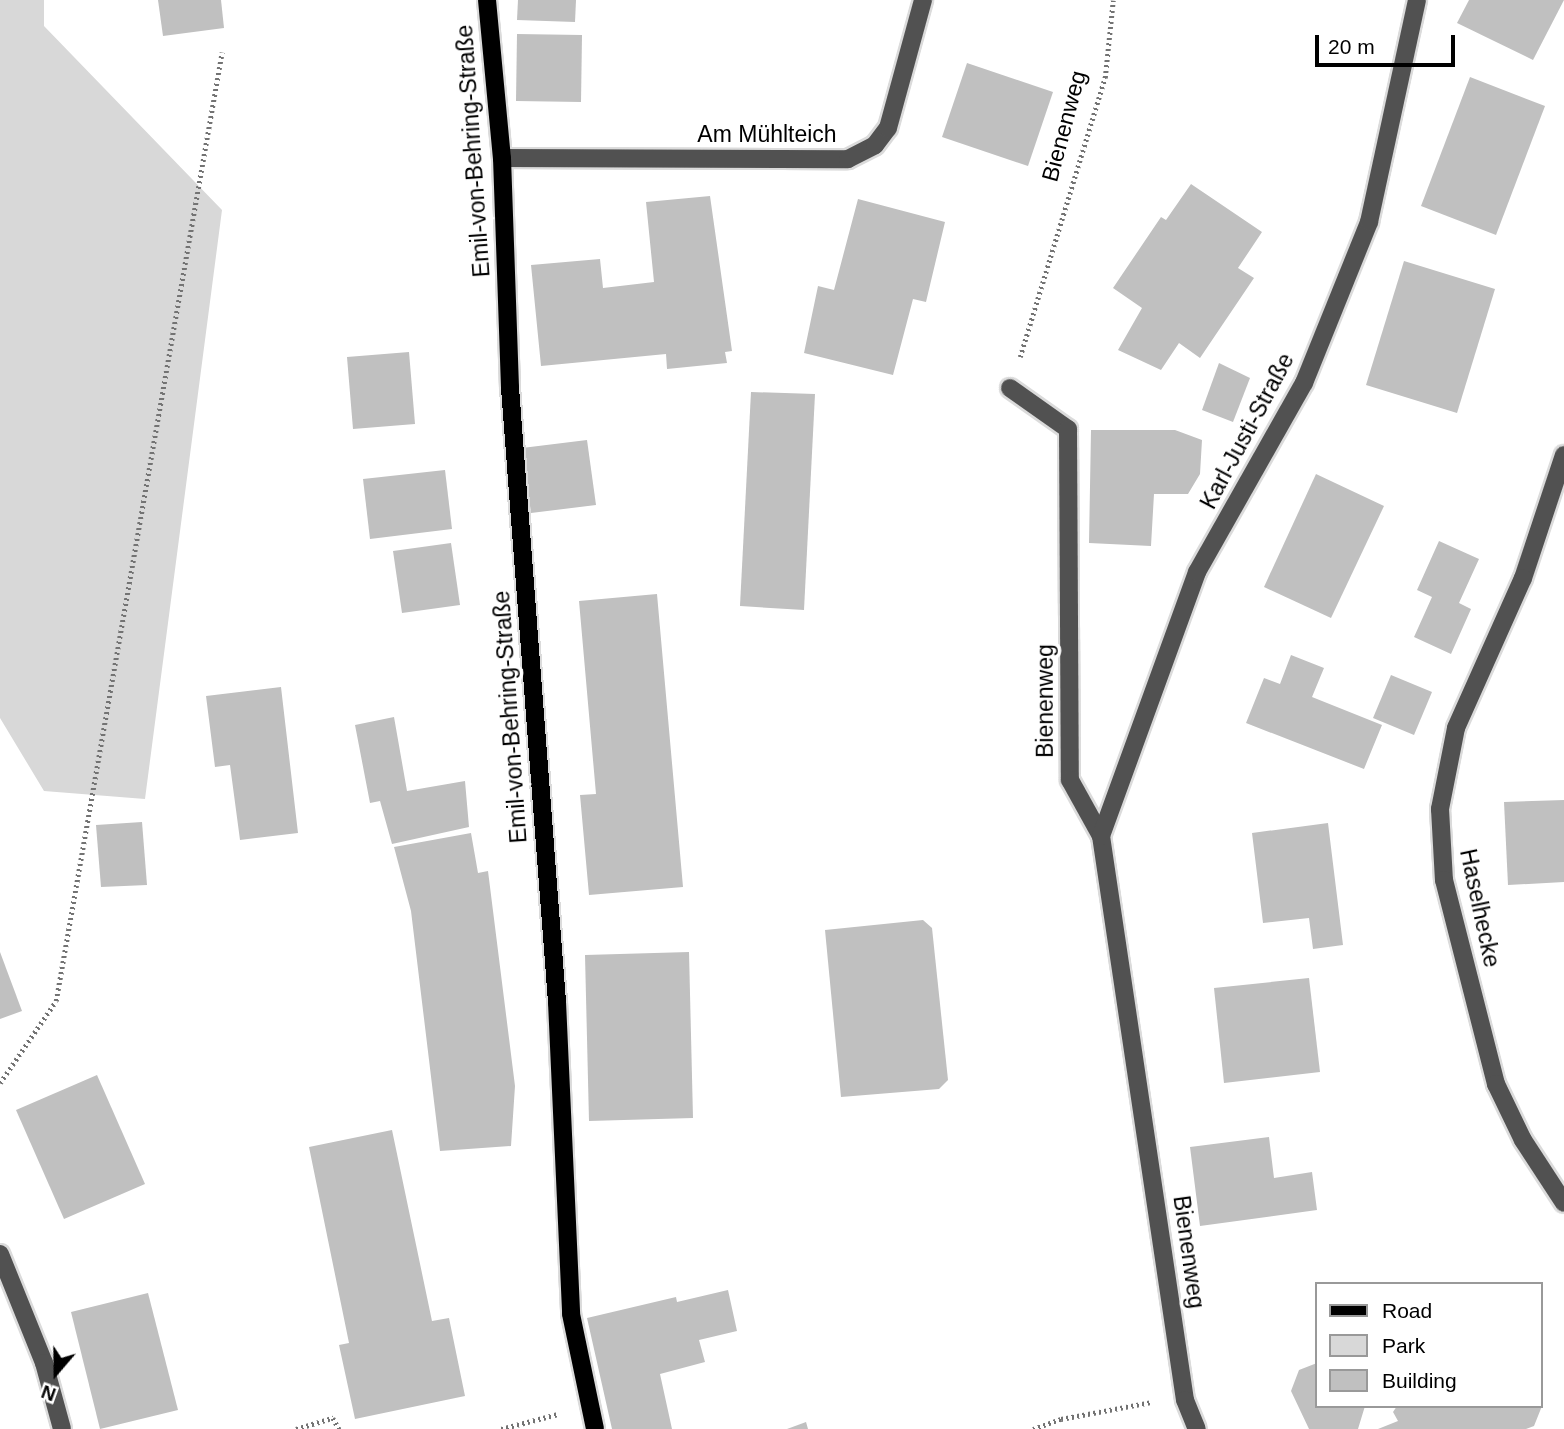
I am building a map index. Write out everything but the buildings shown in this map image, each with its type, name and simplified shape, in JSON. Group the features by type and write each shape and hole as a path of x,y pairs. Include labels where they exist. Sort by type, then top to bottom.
{"main road":[{"name":"Emil-von-Behring-Straße","path":"487,0 502,158 510,388 556,1002 571,1314 595,1429"}],"street":[{"name":"Am Mühlteich","path":"502,158 848,159 875,145 888,128 923,0"},
{"name":"Karl-Justi-Straße","path":"1101,836 1197,572 1304,383 1369,222 1417,0"},
{"name":"Bienenweg","path":"1010,388 1068,429 1070,780 1101,836 1185,1400 1197,1429"},
{"name":"Haselhecke","path":"1564,455 1523,578 1456,728 1440,809 1444,880 1496,1084 1523,1140 1564,1203"},
{"path":"0,1254 17,1287 62,1429"}],"path":[{"name":"Bienenweg","path":"1010,388 1105,78 1113,0"},
{"path":"0,1083 56,1001 222,51"},
{"path":"1033,1429 1061,1419 1160,1401"},
{"path":"500,1429 589,1406"},
{"path":"296,1429 333,1418 339,1429"}],"green space":[{"path":"0,0 44,0 44,26 222,210 145,799 44,791 0,718"}]}
